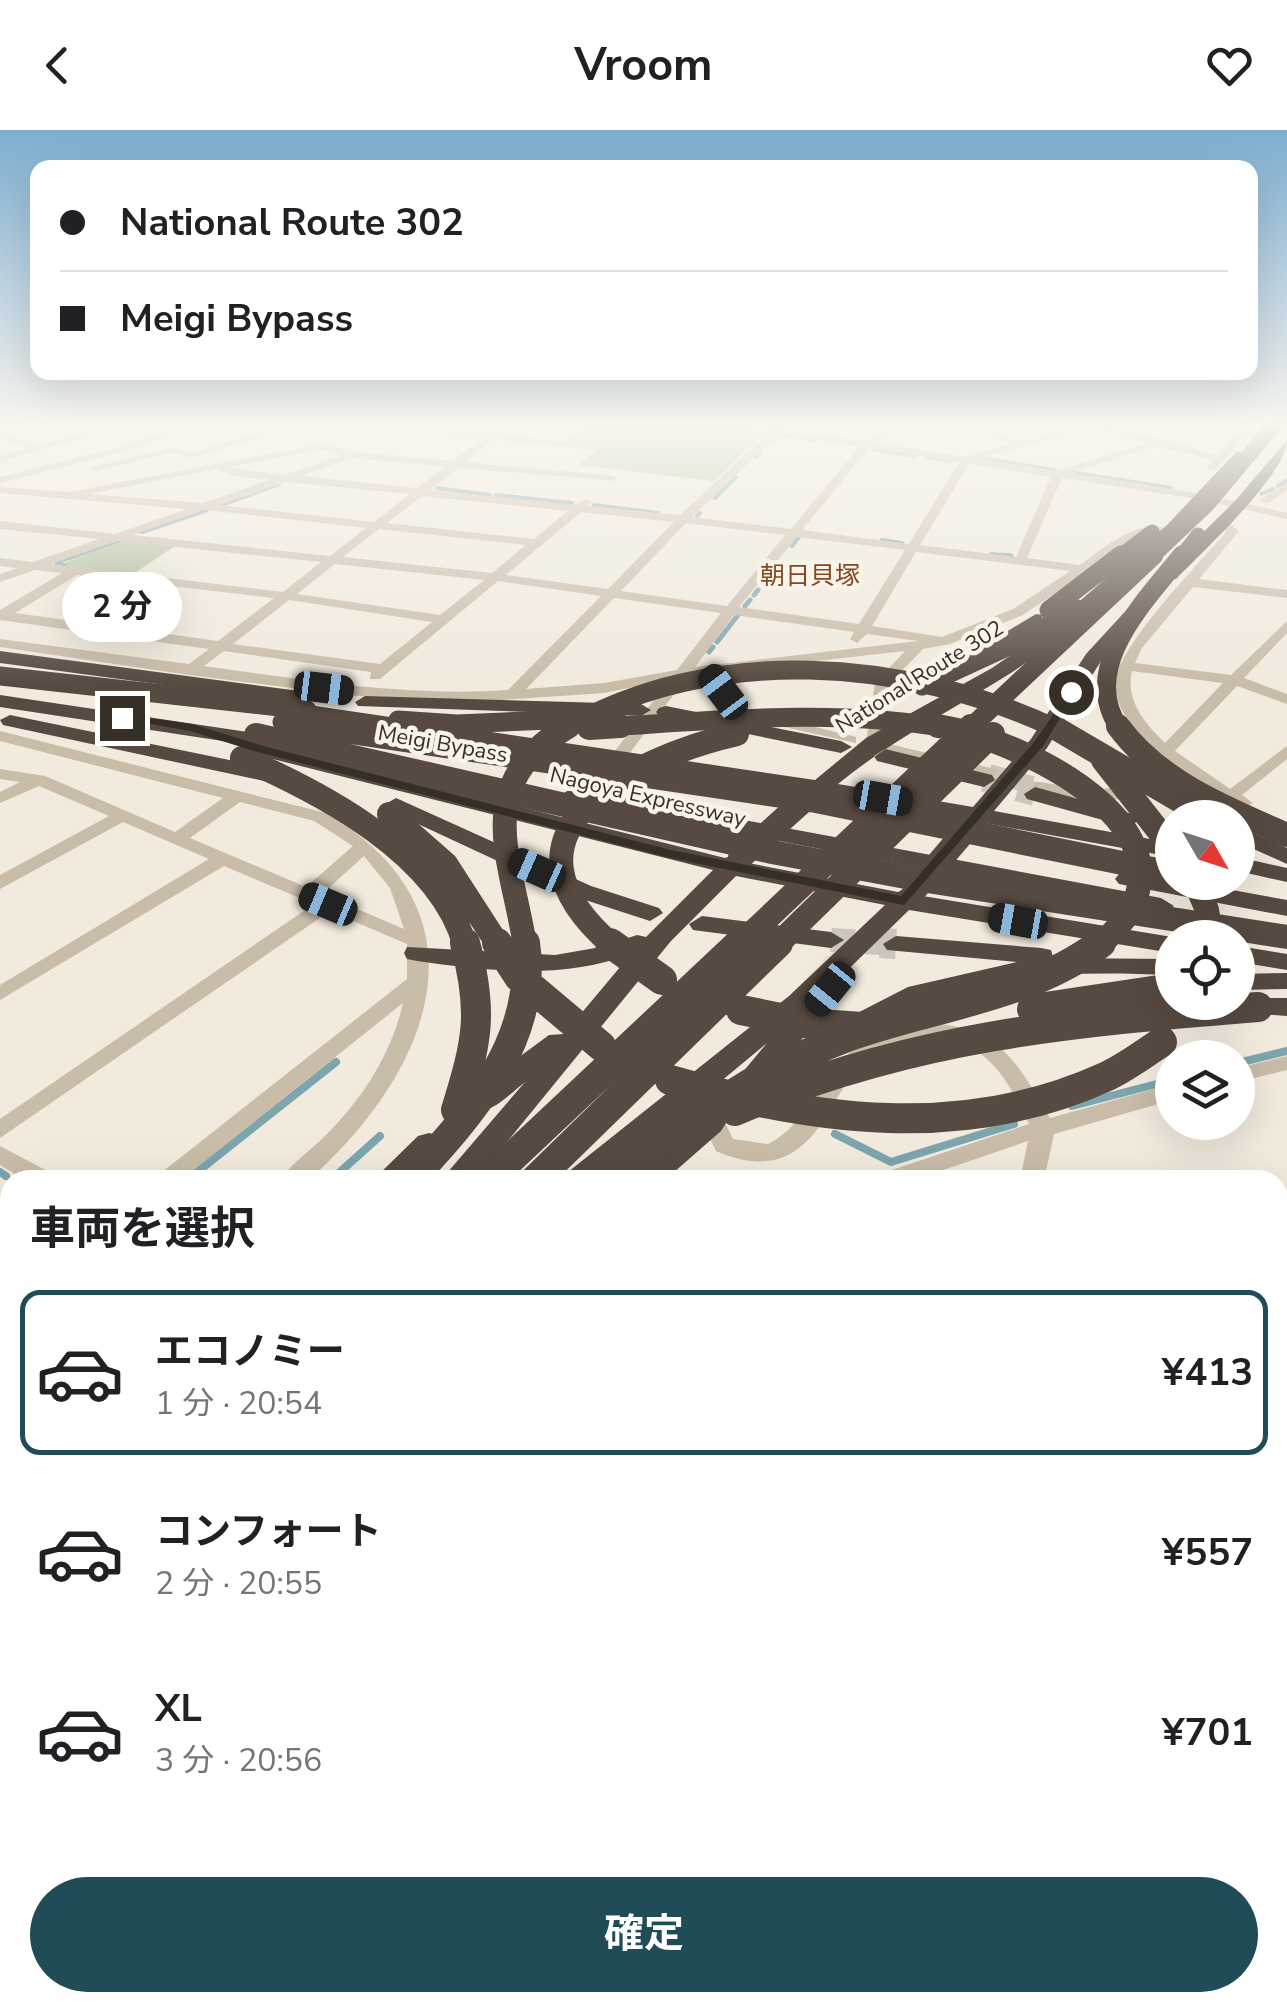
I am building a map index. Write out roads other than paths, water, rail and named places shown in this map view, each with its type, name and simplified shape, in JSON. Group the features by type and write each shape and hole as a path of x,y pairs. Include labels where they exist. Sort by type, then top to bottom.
{"highway":[{"path":"883,749 974,661 1142,540 1175,510"},
{"name":"National Route 302","path":"466,1170 521,1108 593,1016 659,922 696,915 734,864 815,790 1026,654 1178,527 1189,510"},
{"path":"499,1170 1197,510"},
{"path":"1155,991 945,1024 854,1027 805,1023 742,1010 673,985 633,964 584,920 568,890 563,868 576,819 591,799 620,777 686,747 859,706 952,673 1065,617 1203,510"},
{"path":"656,1170 714,1120 887,937 909,896 1039,743 1108,640 1244,510"},
{"path":"1178,527 1121,656 1107,671 1104,696 1114,724 1124,738 1187,786 1287,835"},
{"path":"545,1170 1178,527"},
{"path":"1121,656 1098,674 1089,715 1101,757 1155,828"},
{"path":"0,658 334,701 509,740"},
{"path":"0,667 131,682 620,755 1155,846"},
{"path":"417,1170 485,1092 519,1028 530,970 503,845 504,806 511,788 520,770 544,744 600,709 653,690 734,675 838,672 910,680 981,698 1034,718 1080,740 1179,800"},
{"path":"457,724 788,705 888,690 952,673"},
{"path":"0,682 457,724 588,728 817,715 930,724 1009,747 1076,780 1109,808 1136,853 1139,884 1126,917 1093,949 1070,964 1004,990 850,1036 788,1062 708,1107 629,1170"},
{"name":"Nagoya Expressway","path":"0,682 265,728 816,801 1155,870"},
{"name":"Meigi Bypass","path":"0,682 261,721 1287,908"},
{"path":"334,701 641,710"},
{"path":"0,704 152,735 320,791 388,838 422,872 464,942 480,996 478,1050 456,1110 415,1170"},
{"name":"Meigi Bypass","path":"0,704 192,728 474,776 1287,929"},
{"path":"666,712 846,744"},
{"path":"0,720 244,764 334,786 374,805 408,828 446,864 518,976 600,1046 670,1080 760,1106 838,1117 920,1119 965,1116 1044,1101 1140,1059 1162,1042 1180,1020"},
{"path":"192,728 670,854 1155,942"},
{"name":"Nagoya Expressway","path":"265,728 772,852 927,882 1287,937"},
{"path":"1039,743 1038,769 1020,800 1021,806 1045,822 1077,832"},
{"path":"883,749 986,777"},
{"path":"244,764 396,806 659,922 628,947 562,963 514,966 417,959"},
{"path":"1037,790 1155,828"},
{"path":"396,806 590,834"},
{"path":"1255,841 1287,857"},
{"path":"670,854 693,873 696,915 832,940"},
{"path":"1255,857 1287,867"},
{"path":"1255,868 1287,875"},
{"path":"1255,891 1287,898"},
{"path":"592,1170 799,1002 887,937 1155,966"},
{"path":"1255,957 1287,962"},
{"path":"744,1086 782,1078 866,1017 948,984 1022,971 1134,964"},
{"path":"1255,974 1287,978"},
{"path":"1255,981 1287,978"},
{"path":"633,1170 702,1126 767,1096 871,1058 962,1038 1094,1021 1287,1007"},
{"path":"400,1170 458,1118 593,1016"}],"street":[{"path":"1,562 157,510"},
{"path":"0,578 199,510"},
{"path":"233,510 536,543"},
{"path":"189,671 397,510"},
{"path":"357,692 577,510"},
{"path":"606,510 1083,569"},
{"path":"512,696 692,510"},
{"path":"620,755 731,609 814,510"},
{"path":"852,655 850,651 863,628 936,510"},
{"path":"1020,561 1042,510"},
{"path":"1244,510 1287,516"},
{"path":"0,525 495,576 946,641"},
{"path":"0,644 357,692 457,698 604,688 706,668 852,655 946,641 1018,612 1134,534 1178,527"},
{"path":"1228,527 1188,582 1121,656 1122,688 1134,716 1201,781 1287,823"},
{"path":"1,562 287,596 444,620"},
{"path":"0,615 76,570"},
{"path":"1188,582 1287,594"},
{"path":"0,615 384,669"},
{"path":"1166,751 1287,625"},
{"path":"883,749 882,684 917,647"},
{"path":"1121,656 1234,680 1287,699"},
{"path":"1087,667 1122,688"},
{"path":"706,668 745,714 846,744"},
{"path":"0,736 320,817 389,868 405,893 417,959 400,1046 373,1095 302,1170"},
{"path":"1230,797 1287,751"},
{"path":"0,798 39,780 74,756"},
{"path":"0,774 39,780 318,900 417,959"},
{"path":"1037,790 1102,796 1201,781"},
{"path":"177,839 238,795"},
{"path":"0,883 120,817"},
{"path":"0,1130 318,900 364,846"},
{"path":"0,994 221,860"},
{"path":"175,1170 417,959"},
{"path":"714,1120 724,1145 766,1154 782,1149 797,1138 859,1057 895,1032 922,1028 962,1036 1003,1060 1043,1127 1034,1170"},
{"path":"1255,1071 1287,1063"},
{"path":"924,1170 1043,1127 1155,1097"},
{"path":"0,1154 27,1170"}],"waterway":[{"path":"142,532 207,510"},
{"path":"632,510 658,513"},
{"path":"697,516 700,513"},
{"path":"792,546 799,537"},
{"path":"69,558 123,539"},
{"path":"882,540 902,543"},
{"path":"991,554 1011,556 1002,555"},
{"path":"64,566 56,562 76,555"},
{"path":"774,568 778,564"},
{"path":"764,582 771,573"},
{"path":"754,595 758,590"},
{"path":"745,606 750,600"},
{"path":"717,642 738,615"},
{"path":"709,652 713,647"},
{"path":"1255,1059 1287,1051"},
{"path":"200,1170 336,1062"},
{"path":"1072,1106 1155,1084"},
{"path":"835,1134 891,1162 1014,1124"},
{"path":"342,1170 380,1136"}],"tunnel":[{"path":"989,773 1039,787"},
{"path":"984,780 1035,794"},
{"path":"831,940 896,944 880,943"}],"district":[{"name":"朝日貝塚","path":"810,575"}]}
